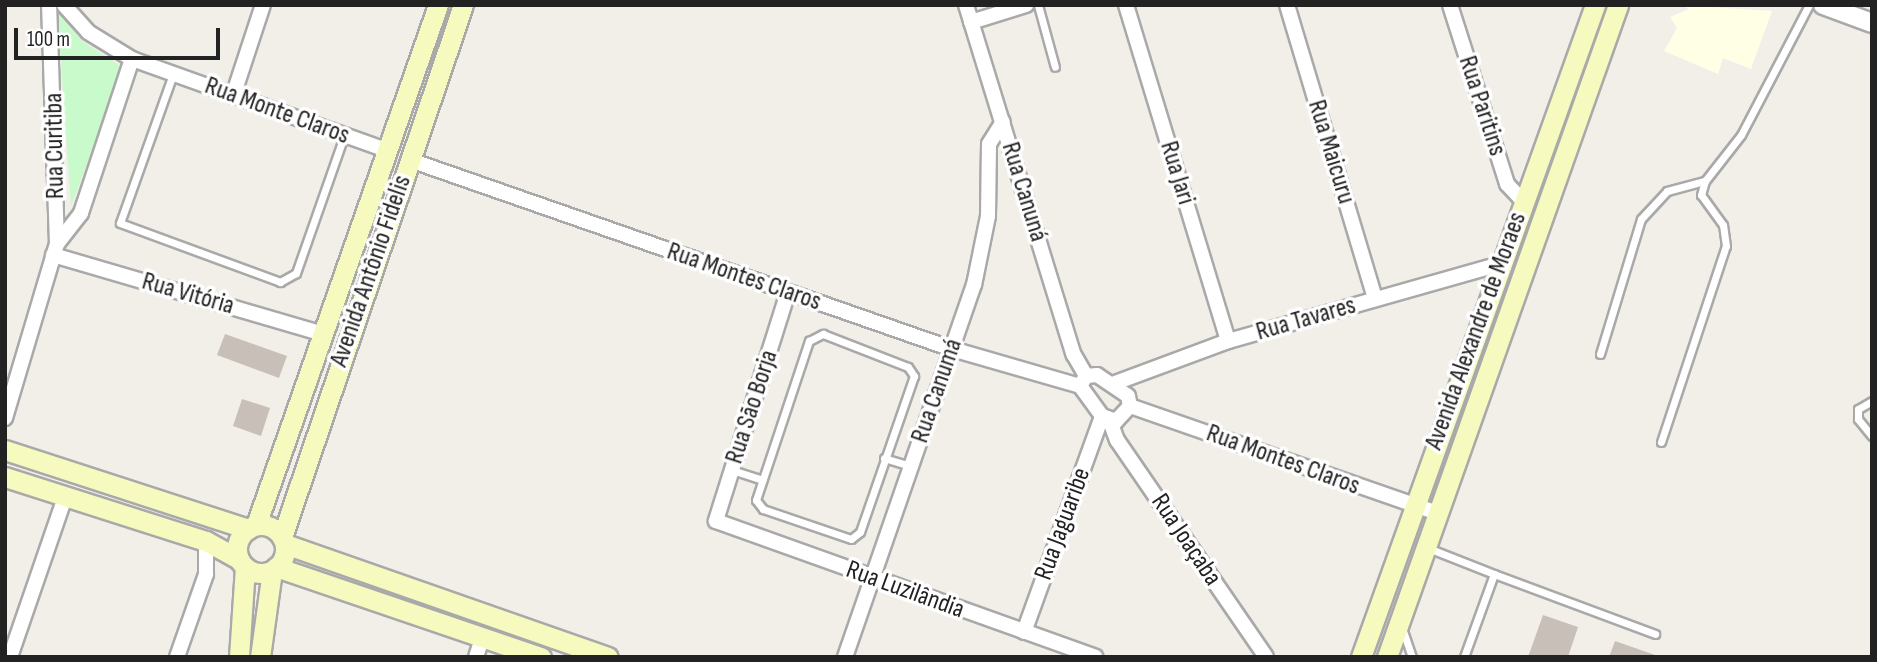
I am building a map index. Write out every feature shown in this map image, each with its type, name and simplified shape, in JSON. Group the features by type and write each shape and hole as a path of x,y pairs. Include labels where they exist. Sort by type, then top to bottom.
{"main road":[{"name":"Avenida Antônio Fidelis","path":"240,657 242,563 237,545 252,527 323,334 438,5"},
{"name":"Avenida Antônio Fidelis","path":"260,657 274,569 463,5"},
{"name":"Avenida Alexandre de Moraes","path":"1361,657 1595,5"},
{"name":"Avenida Alexandre de Moraes","path":"1387,657 1618,5"},
{"path":"5,450 252,527 608,657"},
{"path":"5,477 64,500 206,541 242,563 274,569 541,657"}],"street":[{"name":"Rua Curitiba","path":"5,418 55,249 49,5"},
{"name":"Rua Monte Claros","path":"64,5 88,32 132,60 386,150"},
{"path":"233,96 263,5"},
{"name":"Rua Canuná","path":"966,5 1074,355 1083,381 1106,419"},
{"path":"971,22 1026,5"},
{"name":"Rua Jari","path":"1126,5 1228,341"},
{"name":"Rua Maicuru","path":"1287,5 1375,299"},
{"name":"Rua Paritins","path":"1450,5 1507,184 1523,201"},
{"path":"1823,5 1872,23"},
{"name":"Rua Curitiba","path":"55,249 81,213 132,60"},
{"name":"Rua Canumá","path":"845,657 984,250 989,144 1003,122"},
{"name":"Rua Montes Claros","path":"410,160 952,349 1083,381 1115,383"},
{"name":"Rua Vitória","path":"55,249 323,334"},
{"name":"Rua Tavares","path":"1115,383 1228,341 1500,264"},
{"name":"Rua São Borja","path":"716,522 788,292"},
{"path":"1106,419 1130,405 1115,383"},
{"name":"Rua Montes Claros","path":"1130,405 1438,513"},
{"name":"Rua Jaguaribe","path":"1024,632 1106,419"},
{"name":"Rua Joaçaba","path":"1106,419 1125,452 1266,657"},
{"path":"10,657 64,500"},
{"name":"Rua Luzilândia","path":"716,522 1095,657"},
{"path":"177,657 206,574 206,541"},
{"path":"476,657 483,636"}],"lane":[{"path":"1038,5 1055,67"},
{"path":"1661,442 1726,246 1723,225 1701,195 1705,181 1741,135 1810,5"},
{"path":"173,74 121,223 280,282 296,273 344,135"},
{"path":"1600,354 1641,219 1667,191 1705,181"},
{"path":"819,334 913,372 884,458 860,532 851,539 760,507 762,480 809,341 819,334"},
{"path":"1872,401 1858,409 1858,419 1872,436"},
{"path":"884,458 911,466"},
{"path":"732,470 762,480"},
{"path":"1426,548 1655,634"},
{"path":"1464,657 1494,574"},
{"path":"1399,624 1412,657"}],"shaded area":[{"path":"1682,5 1772,11 1751,69 1723,58 1718,74 1664,51 1677,28 1670,17 1689,9"}],"green space":[{"path":"57,6 82,41 123,68 71,206"}],"building":[{"path":"225,334 287,356 279,378 217,355"},
{"path":"242,399 270,408 261,436 233,426"},
{"path":"1543,615 1578,627 1568,657 1528,657"},
{"path":"1615,641 1655,655 1655,657 1609,657"}]}
